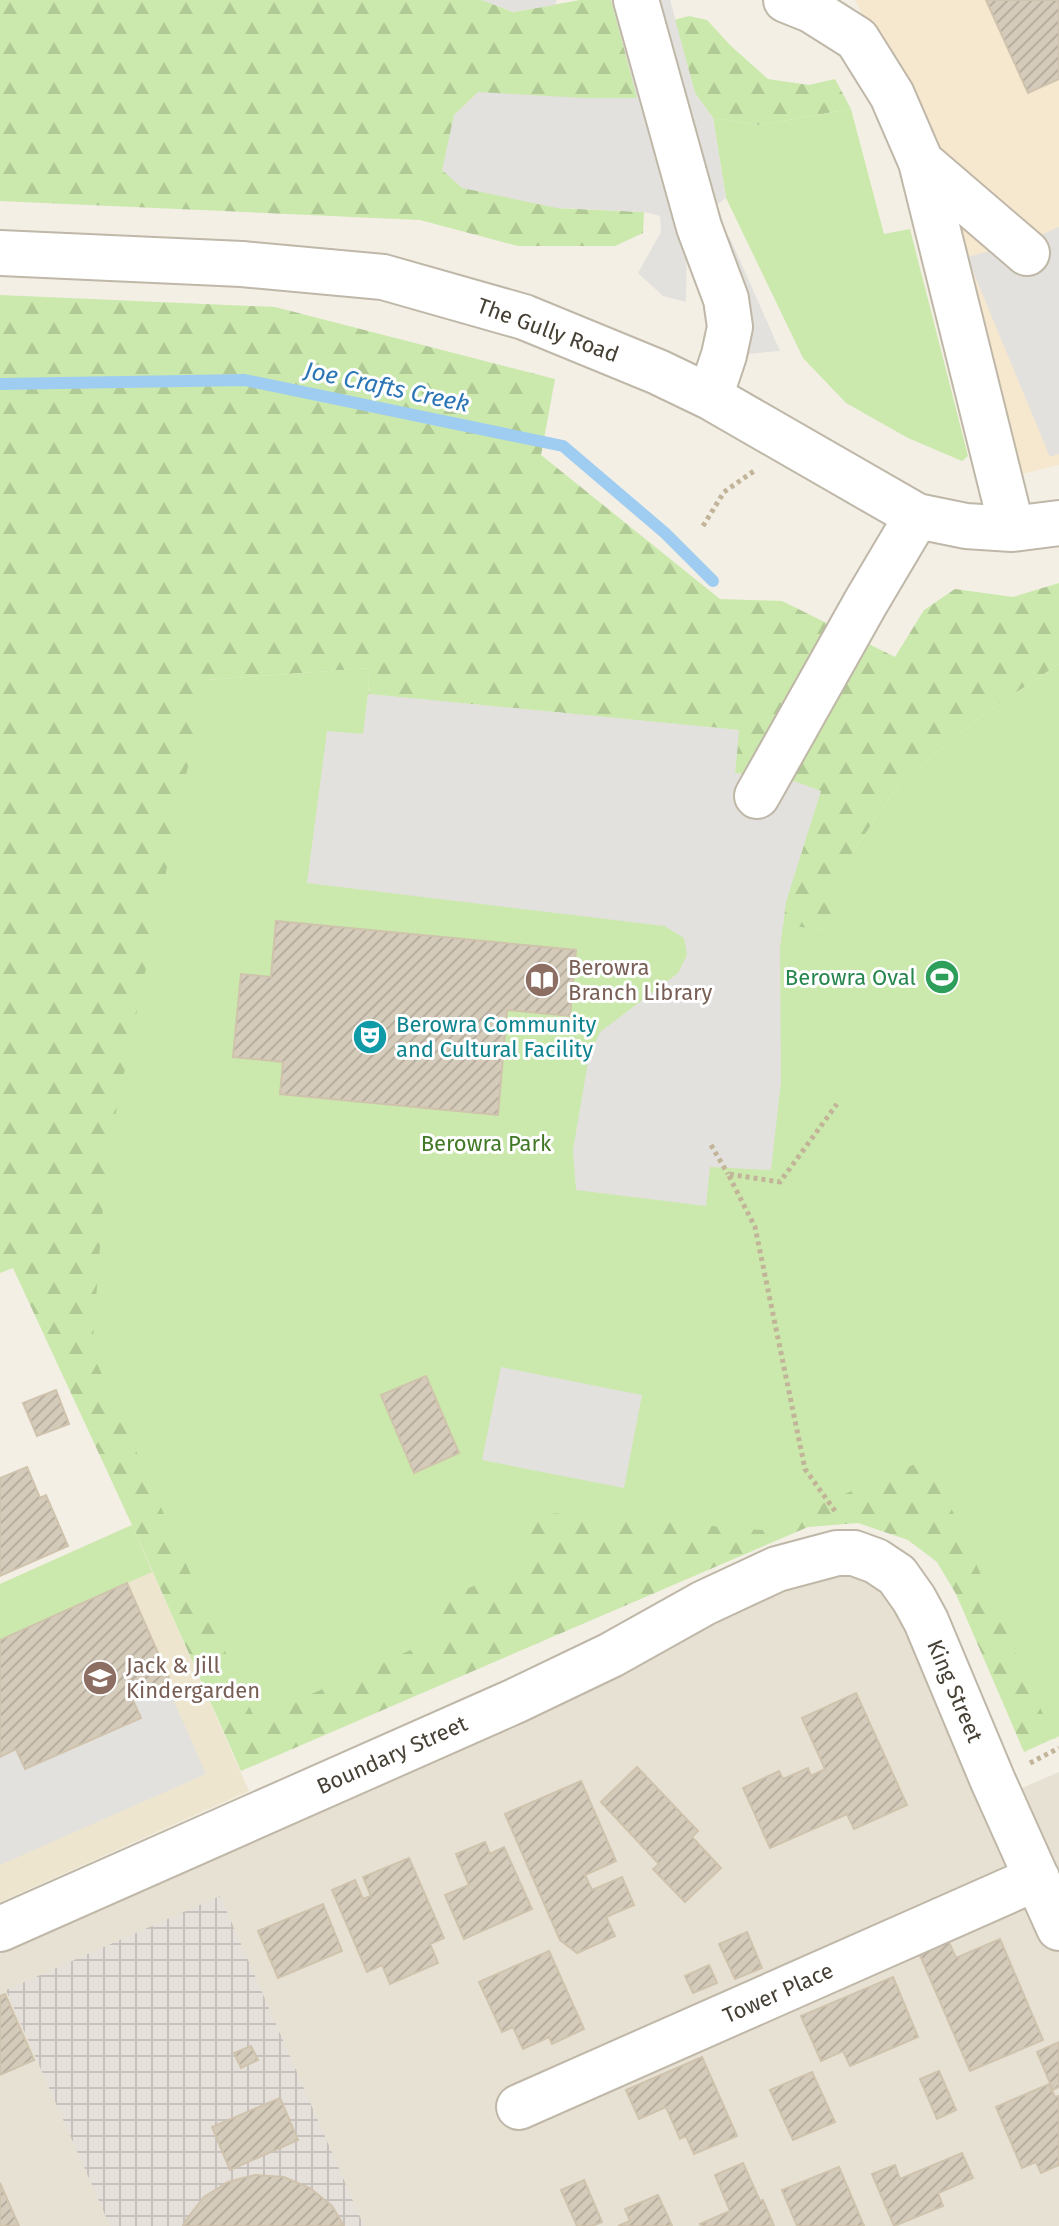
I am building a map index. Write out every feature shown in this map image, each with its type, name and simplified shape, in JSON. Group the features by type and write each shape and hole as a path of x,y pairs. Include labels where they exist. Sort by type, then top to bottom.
{"street":[{"path":"636,0 699,227 726,299 730,327 710,397"},
{"path":"804,3 857,39 892,95 921,162 1012,529"},
{"path":"921,162 1027,253"},
{"name":"The Gully Road","path":"0,253 242,264 383,277 524,317 658,372 710,397 917,516 966,526 1012,529 1059,523"},
{"path":"757,796 917,516"},
{"name":"King Street","path":"777,1569 837,1553 854,1553 876,1561 897,1575 927,1624 1059,1928"},
{"name":"Boundary Street","path":"0,1929 515,1701 611,1655 704,1603 777,1569"},
{"name":"Tower Place","path":"519,2107 1037,1878"}],"path":[{"path":"703,526 724,492 791,444"},
{"path":"728,1174 780,1182 837,1104"},
{"path":"711,1145 755,1227 805,1469 838,1516"}],"shaded area":[{"path":"482,0 557,0 555,5 513,12"},
{"path":"611,0 636,0 687,236 686,302 663,296 638,273 661,232 660,216 644,212 557,208 462,188 442,170 454,115 478,92 637,98"},
{"path":"656,0 670,0 695,93 713,118 726,198 715,206 717,224 730,238 780,351 746,354 752,331 719,251"},
{"path":"855,0 1059,0 1059,465 1022,474 917,123"},
{"path":"1059,227 1059,454 1050,457 967,257 1025,242"},
{"path":"368,694 739,730 735,773 797,782 821,791 786,902 780,948 781,1082 771,1170 710,1167 706,1206 576,1190 573,1150 589,1056 600,1032 678,973 687,955 684,938 664,926 307,883 327,731 363,734"},
{"path":"501,1367 642,1395 624,1488 482,1460"},
{"name":"Jack & Jill Kindergarden","path":"132,1525 249,1791 0,1902 0,1584"},
{"path":"876,1561 1001,1797 1059,1772 1059,2226 0,2226 0,1929 704,1603"},
{"path":"166,1683 206,1774 0,1865 0,1757 16,1749 25,1768 141,1718 132,1698"},
{"path":"220,1896 364,2226 110,2226 6,1990"}],"green space":[{"path":"0,0 482,0 513,12 580,0 611,0 638,98 585,98 557,208 644,212 643,233 615,246 518,246 420,220 0,201"},
{"path":"689,16 707,20 768,79 809,85 835,79 851,109 759,125 713,118 695,93 674,20"},
{"path":"851,109 884,234 910,229 968,456 962,461 908,438 846,403 803,358 726,198 713,118 759,125"},
{"path":"0,295 275,307 555,379 541,455 720,599 782,601 895,657 924,610 955,589 1013,597 1059,583 1059,664 984,714 899,784 853,852 827,930 783,926 797,782 735,773 739,730 368,694 370,668 206,680 854,1140 1059,1736 1024,1752 956,1594 937,1562 908,1540 858,1523 808,1527 241,1771 13,1268 0,1273"},
{"name":"Berowra Park","path":"1059,664 1059,1736 1054,1739 929,1458 761,1530 525,1511 530,1562 436,1602 449,1633 255,1719 92,1352 107,1155 206,680 370,668 368,694 739,730 735,773 797,782 821,791 786,902 783,925 826,930 853,852 899,784 984,714"},
{"path":"132,1525 152,1572 0,1640 0,1584"}],"building":[{"path":"986,0 1059,0 1059,79 1028,93"},
{"name":"Berowra Community and Cultural Facility","path":"276,921 576,950 570,1016 507,1010 498,1115 280,1094 283,1062 233,1057 241,974 271,977"},
{"path":"426,1376 459,1453 414,1473 381,1395"},
{"path":"56,1390 69,1424 37,1436 23,1403"},
{"path":"27,1467 40,1498 46,1495 68,1546 0,1576 0,1478"},
{"path":"127,1583 170,1680 132,1698 141,1718 25,1769 16,1749 0,1757 0,1640"},
{"path":"856,1693 907,1805 854,1829 847,1814 770,1848 743,1788 779,1771 783,1779 808,1768 811,1776 825,1769 802,1718"},
{"path":"637,1767 698,1831 692,1837 721,1868 685,1902 653,1869 659,1864 601,1802"},
{"path":"581,1781 616,1861 585,1875 592,1890 622,1877 634,1905 606,1917 615,1936 577,1953 560,1940 505,1814"},
{"path":"485,1842 490,1854 504,1847 532,1909 464,1939 445,1895 469,1885 456,1854"},
{"path":"409,1858 444,1938 430,1944 438,1963 390,1984 382,1965 367,1972 332,1890 355,1880 363,1899 371,1896 363,1877"},
{"path":"323,1904 342,1951 278,1978 258,1931"},
{"path":"747,1932 762,1968 735,1979 719,1944"},
{"path":"1000,1939 1043,2040 970,2071 919,1953 948,1940 956,1958"},
{"path":"549,1951 584,2029 552,2044 549,2037 523,2049 513,2027 502,2032 479,1982"},
{"path":"709,1965 717,1983 693,1993 685,1976"},
{"path":"893,1977 918,2037 850,2066 843,2051 821,2061 801,2016"},
{"path":"5,1994 34,2060 0,2075 0,1996"},
{"path":"1059,2042 1059,2087 1053,2090 1037,2052"},
{"path":"251,2046 258,2060 241,2068 234,2053"},
{"path":"702,2057 737,2136 694,2154 686,2136 680,2139 666,2107 639,2119 626,2090"},
{"path":"939,2071 956,2110 937,2119 920,2079"},
{"path":"812,2072 835,2122 793,2140 770,2090"},
{"path":"1049,2084 1055,2097 1059,2096 1059,2165 1041,2173 1036,2162 1022,2168 996,2107"},
{"path":"280,2098 298,2140 230,2170 212,2127"},
{"path":"962,2153 973,2178 938,2193 943,2206 894,2226 872,2174 895,2165 900,2179"},
{"path":"743,2163 774,2226 701,2226 730,2211 715,2175"},
{"path":"839,2167 864,2226 797,2226 782,2190"},
{"path":"255,2175 284,2177 310,2188 332,2206 344,2226 183,2226 204,2197 228,2182"},
{"path":"584,2180 602,2222 592,2226 577,2226 561,2190"},
{"path":"0,2183 19,2226 0,2226"},
{"path":"658,2195 672,2226 618,2226 630,2221 625,2209"}],"waterway":[{"name":"Joe Crafts Creek","path":"0,384 245,380 563,446 665,533 713,581"}],"place":[{"name":"Berowra Oval","path":"942,977"},
{"name":"Berowra Branch Library","path":"542,980"},
{"name":"Berowra Community and Cultural Facility","path":"370,1037"},
{"name":"Jack & Jill Kindergarden","path":"100,1678"}]}
